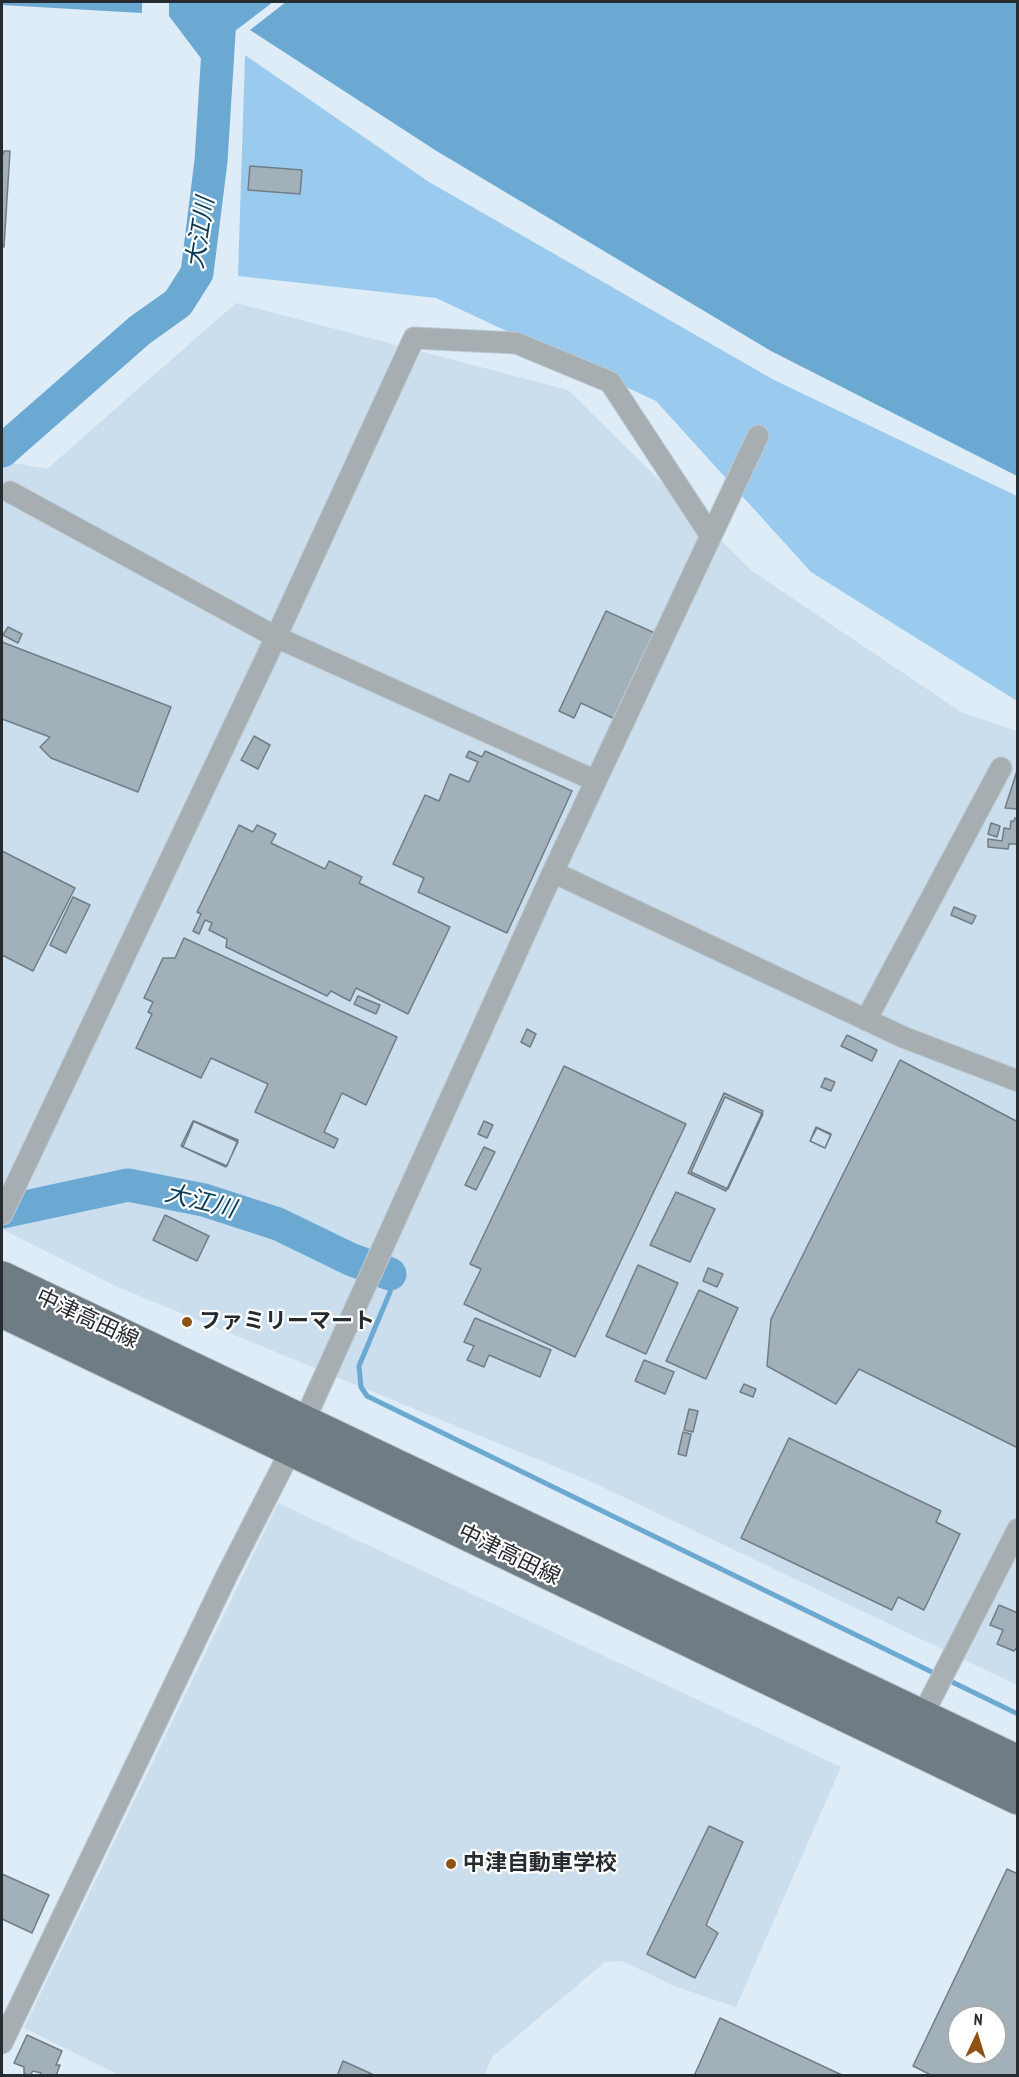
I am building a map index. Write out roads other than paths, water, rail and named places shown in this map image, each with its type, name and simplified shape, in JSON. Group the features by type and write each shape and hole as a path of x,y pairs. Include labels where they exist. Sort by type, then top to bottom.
{"main road":[{"name":"中津高田線","path":"2,1278 297,1436 907,1745 1017,1798"},
{"name":"中津高田線","path":"2,1311 297,1436 922,1716 1017,1762"}],"street":[{"path":"2,1214 276,637 414,338 516,343 610,382 711,536"},
{"path":"2,2043 221,1585 297,1436 553,872 758,435"},
{"path":"10,492 276,637 596,781"},
{"path":"866,1020 1001,768"},
{"path":"553,872 903,1037 1017,1081"},
{"path":"907,1745 1017,1529"}],"waterway":[{"name":"大江川","path":"2,451 140,330 178,303 197,273 211,161 221,2"},
{"name":"大江川","path":"2,1212 128,1185 204,1200 278,1224 350,1259 390,1274"},
{"path":"390,1274 392,1281 390,1292 359,1366 361,1387 367,1396 938,1675"},
{"path":"946,1679 1018,1714"}],"place":[{"name":"ファミリーマート","path":"187,1322"},
{"name":"中津自動車学校","path":"451,1864"}]}
